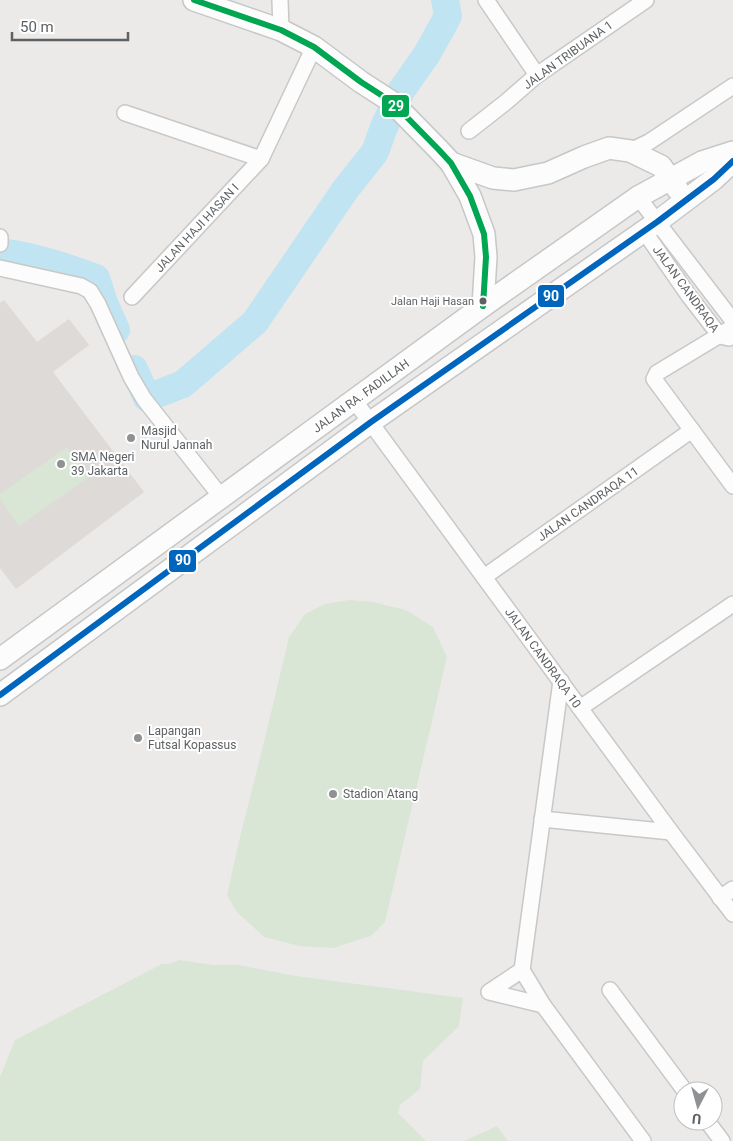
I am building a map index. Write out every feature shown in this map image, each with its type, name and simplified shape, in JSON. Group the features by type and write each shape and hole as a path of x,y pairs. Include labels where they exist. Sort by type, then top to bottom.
{"main road":[{"path":"194,0 281,30 314,47 398,108 451,163 470,196 484,234 486,257 483,306"},
{"path":"451,163 493,178 514,180 548,173 609,148 630,151 661,166 685,201"},
{"name":"JALAN RA. FADILLAH","path":"0,659 483,306 638,197 702,162 733,152"},
{"path":"0,695 371,422 650,227 714,179 733,161"}],"street":[{"path":"280,0 281,30"},
{"path":"486,0 537,75"},
{"name":"JALAN TRIBUANA 1","path":"469,131 537,75 646,0"},
{"name":"JALAN HAJI HASAN I","path":"132,297 262,159 314,47"},
{"path":"630,151 649,142 733,86"},
{"path":"125,113 262,159"},
{"name":"JALAN CANDRAQA","path":"638,197 650,227 689,296 729,334"},
{"name":"JALAN CANDRAQA","path":"650,227 733,321"},
{"path":"0,268 81,286 90,292 98,304 137,388 222,498"},
{"path":"729,334 664,368 655,376 654,380 733,486"},
{"name":"JALAN CANDRAQA 10","path":"354,400 733,914"},
{"name":"JALAN CANDRAQA 11","path":"484,577 692,430"},
{"path":"580,708 733,604"},
{"path":"560,681 522,970 544,1005 643,1141"},
{"path":"542,819 671,832"},
{"path":"720,898 733,889"},
{"path":"522,970 489,992 544,1005"},
{"path":"610,990 678,1081"}],"shaded area":[{"name":"SMA Negeri 39 Jakarta","path":"4,300 37,342 69,319 89,345 53,372 144,492 16,589 0,568 0,303"}],"green space":[{"path":"67,447 89,477 19,526 0,499 0,494"},
{"name":"Stadion Atang","path":"349,600 373,602 406,610 433,627 447,657 385,922 371,936 333,948 299,946 264,937 236,911 227,895 289,637 305,614 325,604"},
{"path":"179,960 214,965 238,965 296,976 463,998 459,1026 423,1061 420,1089 400,1105 398,1113 426,1141 0,1141 0,1077 15,1040 162,964 169,964"},
{"path":"497,1126 508,1141 464,1141"}],"waterway":[{"path":"134,369 147,398 183,384 255,322 345,190 375,152 384,127 401,91 427,54 448,16 445,0"},
{"path":"0,252 48,262 96,278 104,303 116,330"}],"transit line":[{"name":"29","path":"194,0 281,30 314,47 361,82 392,102 439,150 451,163 470,196 484,234 486,257 483,306"},
{"name":"90","path":"0,695 371,422 657,222 714,179 733,161"}],"place":[{"name":"Jalan Haji Hasan","path":"483,301"},
{"name":"Masjid Nurul Jannah","path":"131,438"},
{"name":"SMA Negeri 39 Jakarta","path":"61,464"},
{"name":"Lapangan Futsal Kopassus","path":"138,738"},
{"name":"Stadion Atang","path":"333,794"}]}
